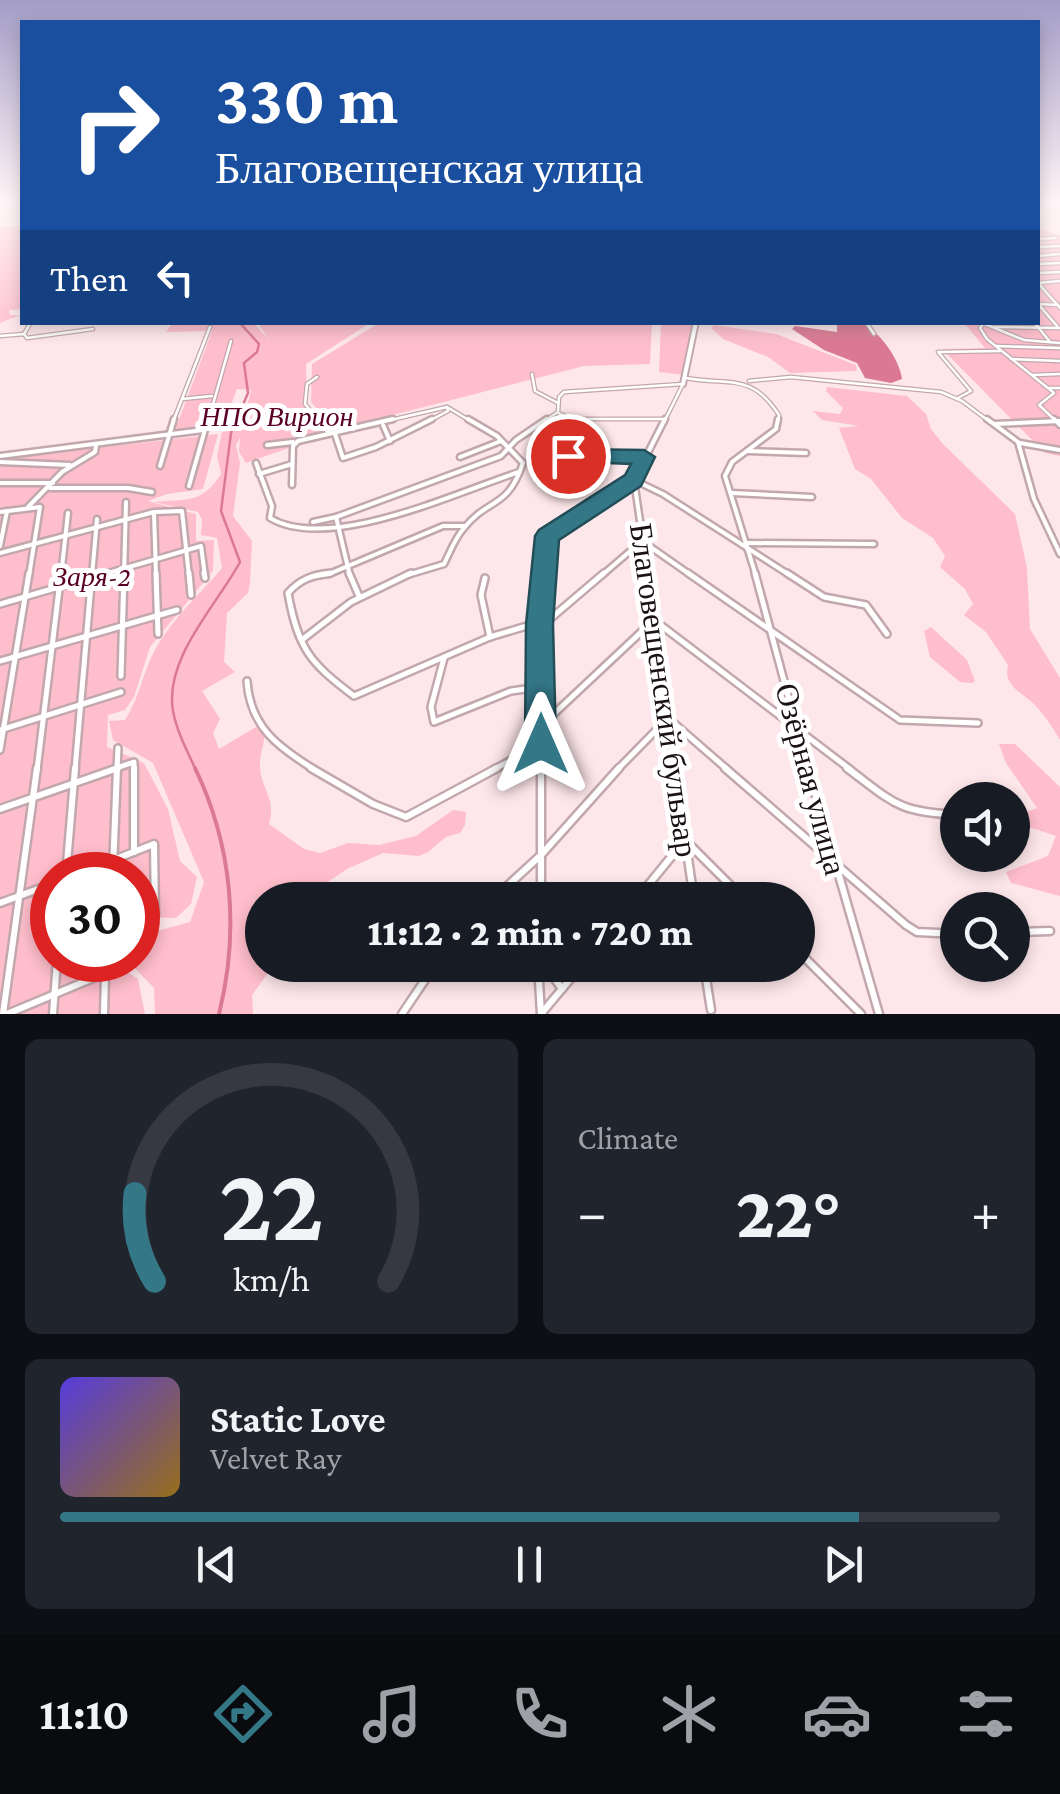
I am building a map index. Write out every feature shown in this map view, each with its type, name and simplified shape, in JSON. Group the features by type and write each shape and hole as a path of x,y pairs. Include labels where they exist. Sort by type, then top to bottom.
{"street":[{"path":"1057,282 1060,288"},
{"path":"1040,285 1059,306"},
{"path":"1040,306 1059,329"},
{"path":"24,334 29,325"},
{"path":"541,882 540,624 547,536 634,480 684,381 695,325"},
{"path":"868,325 874,334"},
{"path":"982,325 982,333 1054,393 1052,400 1040,405 1059,422"},
{"path":"986,325 1024,340 1060,346"},
{"path":"1036,325 1050,342"},
{"path":"160,466 168,434 210,327"},
{"path":"991,327 1059,329"},
{"path":"0,336 24,334 27,338 93,330"},
{"path":"190,486 231,341"},
{"path":"996,346 1060,346"},
{"path":"958,398 971,391 938,352 1002,351"},
{"path":"1012,359 1060,360"},
{"path":"532,374 535,391 558,403"},
{"path":"1032,375 1060,374"},
{"path":"558,412 564,392 684,381 714,383 791,377 941,392 958,398 1018,442 1060,450"},
{"path":"317,378 307,384 305,404 332,434 343,458 390,441 448,410 447,407"},
{"path":"748,381 761,390 779,419 776,429 726,469 731,494 812,496"},
{"path":"1050,388 1060,388"},
{"path":"182,398 214,396"},
{"path":"292,485 294,444 447,407 461,412 501,441 523,463 508,497 465,526 444,564 406,574 360,596 303,639"},
{"path":"558,412 572,419 666,419"},
{"path":"313,522 448,476 510,448 558,412"},
{"path":"994,424 1059,422"},
{"path":"383,424 390,441"},
{"path":"0,459 203,430"},
{"path":"460,458 501,441"},
{"path":"267,445 293,442"},
{"path":"1018,442 1034,499 1060,554"},
{"path":"26,509 72,465 95,452 96,446"},
{"path":"747,450 760,454 806,453"},
{"path":"562,476 565,460 571,455 644,457"},
{"path":"0,459 72,465"},
{"path":"256,463 272,506 270,518 322,531 521,471"},
{"path":"259,474 292,464"},
{"path":"634,480 748,546 824,597 866,605 887,634"},
{"name":"Благовещенский бульвар","path":"634,480 691,882"},
{"path":"0,483 152,492"},
{"name":"Озёрная улица","path":"731,494 879,1014"},
{"path":"121,676 126,502"},
{"path":"0,546 3,512 40,507 0,750"},
{"path":"0,554 154,512 182,511 192,596"},
{"path":"154,512 158,634"},
{"path":"68,513 5,1014 85,982"},
{"path":"339,516 346,565 360,596"},
{"path":"68,852 97,519"},
{"path":"465,526 442,526 330,574 311,575 288,593 290,611 319,670 354,696 490,636 540,624 642,541 900,720 978,723"},
{"path":"748,546 874,544"},
{"path":"0,604 200,546 205,578"},
{"path":"484,578 481,595 490,636"},
{"path":"0,662 177,610"},
{"path":"542,726 654,620 904,809 940,813"},
{"path":"444,656 431,707 434,722 456,716 508,689 540,686"},
{"path":"246,681 248,705 262,730 301,761 396,815 406,817 541,744"},
{"path":"2,729 121,692"},
{"path":"512,882 668,718 906,925 918,932 940,933"},
{"path":"111,852 118,748"},
{"path":"0,808 134,762 134,852 154,844 154,852"},
{"path":"651,882 685,840 728,882"},
{"path":"0,903 30,892"},
{"path":"1030,932 1050,931"},
{"path":"815,968 861,1014"},
{"path":"53,1014 55,982"},
{"path":"104,1014 105,982"},
{"path":"402,1014 424,982"},
{"path":"541,1014 542,982"},
{"path":"556,982 562,990"},
{"path":"541,1014 568,982"},
{"path":"706,982 711,1013"}],"green space":[{"path":"0,249 20,249 20,309 9,310 10,315 20,315 0,323"},
{"path":"1040,249 1060,249 1060,456 1045,453 942,349 985,348 966,325 1040,325"},
{"name":"НПО Вирион","path":"171,325 256,325 269,340 259,325 367,325 306,364 307,406 331,433 246,463 239,452 240,438 236,445 240,463 233,516 252,541 250,582 248,593 227,613 224,662 235,672 202,691 220,719 213,733 219,749 261,724 264,739 260,771 271,806 269,824 304,849 320,853 348,843 379,845 416,836 453,810 466,812 465,825 460,833 446,837 419,856 383,853 328,882 245,882 245,982 262,982 252,995 253,1014 155,1014 154,988 148,982 160,982 160,930 190,922 204,882 153,763 113,740 109,721 125,720 163,637 222,568 217,538 201,535 198,512 154,502 185,500 207,491 221,474 217,456 222,432 242,429 251,390 237,389 222,429 174,433 212,331 166,332"},
{"path":"376,325 652,325 650,364 584,366 334,430 311,402 312,364"},
{"path":"661,325 692,325 684,375 659,372"},
{"path":"714,325 776,334 856,365 857,371 790,373 768,357 723,339 711,328"},
{"path":"827,387 907,396 926,414 931,429 943,444 1015,514 1027,568 1030,629 1060,678 1060,740 1038,708 1014,688 1008,678 1008,665 986,632 964,615 973,604 965,589 940,567 945,556 933,538 902,518 871,479 855,469 839,428 859,426 822,420 813,411 840,414 843,408 826,391"},
{"name":"Заря-2","path":"218,434 203,489 148,501 196,514 196,541 214,540 213,571 150,647 134,697 125,710 108,715 107,747 144,763 168,809 180,861 197,877 191,904 176,918 160,918 160,852 30,852 30,982 139,982 145,1014 0,1014 0,459"},
{"path":"931,627 967,660 975,681 960,682 930,657 924,631"},
{"path":"999,744 1015,744 1060,787 1060,896 1011,883 1006,872 1030,872 1030,863 1048,856 1056,836 1030,827 1030,811 1037,808 1030,798 1030,782 1019,782"}],"shaded area":[{"path":"837,325 864,325 875,332 893,355 902,379 891,383 865,378 857,363 824,350 792,329 795,326 837,332"}],"waterway":[{"path":"196,770 177,726 172,691 176,671 194,633 240,562 221,511 231,433 248,393 244,363 257,352 259,344 242,325"},
{"path":"195,768 217,827 229,888 229,951 219,1014"}],"route":[{"path":"541,744 540,624 547,536 634,480 644,457 568,456"}]}
